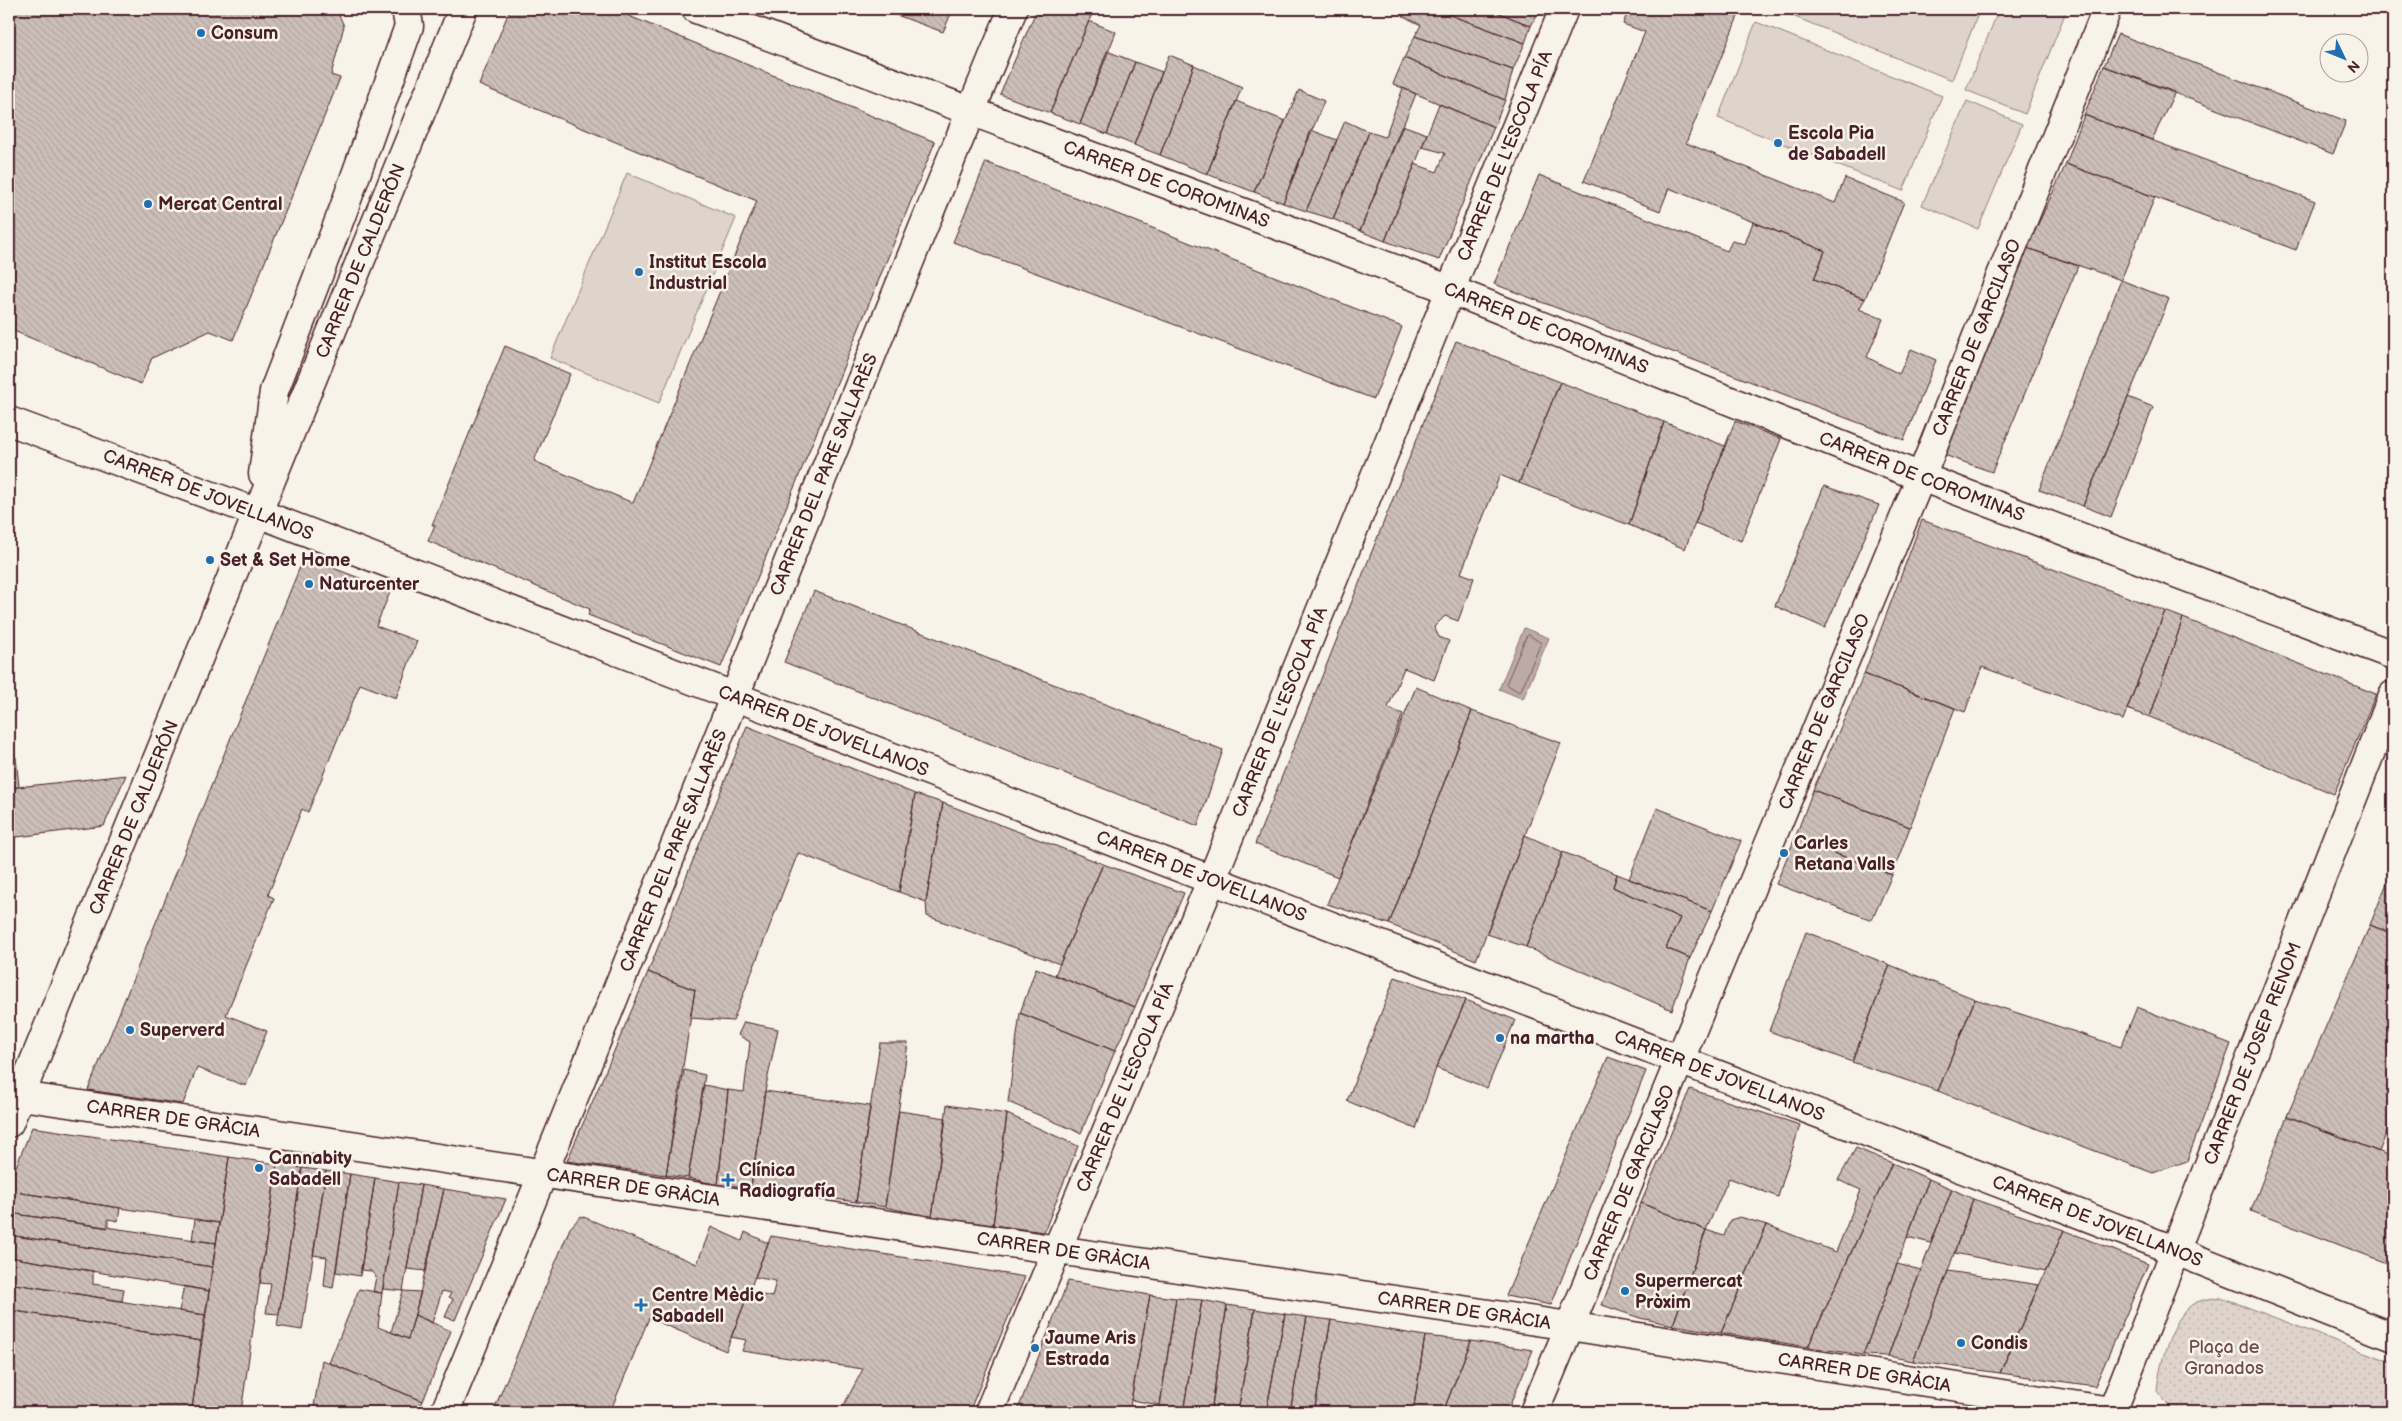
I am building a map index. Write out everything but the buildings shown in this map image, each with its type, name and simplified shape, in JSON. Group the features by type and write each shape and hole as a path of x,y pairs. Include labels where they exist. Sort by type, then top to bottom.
{"street":[{"name":"CARRER DE CALDERÓN","path":"9,1123 15,1096 258,513 463,9"},
{"name":"CARRER DE COROMINAS","path":"696,9 1451,290 1921,477 2393,655"},
{"name":"CARRER DEL PARE SALLARÈS","path":"445,1412 544,1175 733,697 1013,9"},
{"name":"CARRER DE L'ESCOLA PÍA","path":"988,1412 1212,879 1564,9"},
{"name":"CARRER DE GARCILASO","path":"1534,1412 1921,477 2107,9"},
{"name":"CARRER DE CALDERÓN","path":"258,513 274,391 344,208 411,15"},
{"name":"CARRER DE JOVELLANOS","path":"9,420 258,513 733,697 1212,879 2176,1251 2393,1337"},
{"name":"CARRER DE JOSEP RENOM","path":"2114,1412 2393,695"},
{"name":"CARRER DE GRÀCIA","path":"15,1096 1569,1326 2114,1412"}],"green space":[{"path":"1775,9 1980,9 1952,80"},
{"path":"1999,9 2067,9 2025,114 1966,90"},
{"path":"1756,22 1942,96 1903,191 1718,118"},
{"path":"1967,101 2022,124 1978,229 1922,205"},
{"path":"627,173 736,218 659,403 550,358"},
{"name":"Plaça de Granados","path":"2221,1297 2393,1363 2393,1412 2174,1412 2157,1391 2166,1347 2176,1325 2188,1308 2204,1300"}],"water":[{"path":"1524,628 1549,638 1523,699 1499,689"}],"place":[{"name":"Consum","path":"201,33"},
{"name":"Escola Pia de Sabadell","path":"1778,143"},
{"name":"Mercat Central","path":"148,204"},
{"name":"Institut Escola Industrial","path":"639,272"},
{"name":"Set & Set Home","path":"210,560"},
{"name":"Naturcenter","path":"309,584"},
{"name":"Carles Retana Valls","path":"1784,853"},
{"name":"Superverd","path":"130,1030"},
{"name":"na martha","path":"1500,1038"},
{"name":"Cannabity Sabadell","path":"259,1168"},
{"name":"Clínica Radiografía","path":"728,1180"},
{"name":"Supermercat Pròxim","path":"1625,1291"},
{"name":"Centre Mèdic Sabadell","path":"641,1305"},
{"name":"Condis","path":"1961,1343"},
{"name":"Jaume Aris Estrada","path":"1035,1348"}]}
